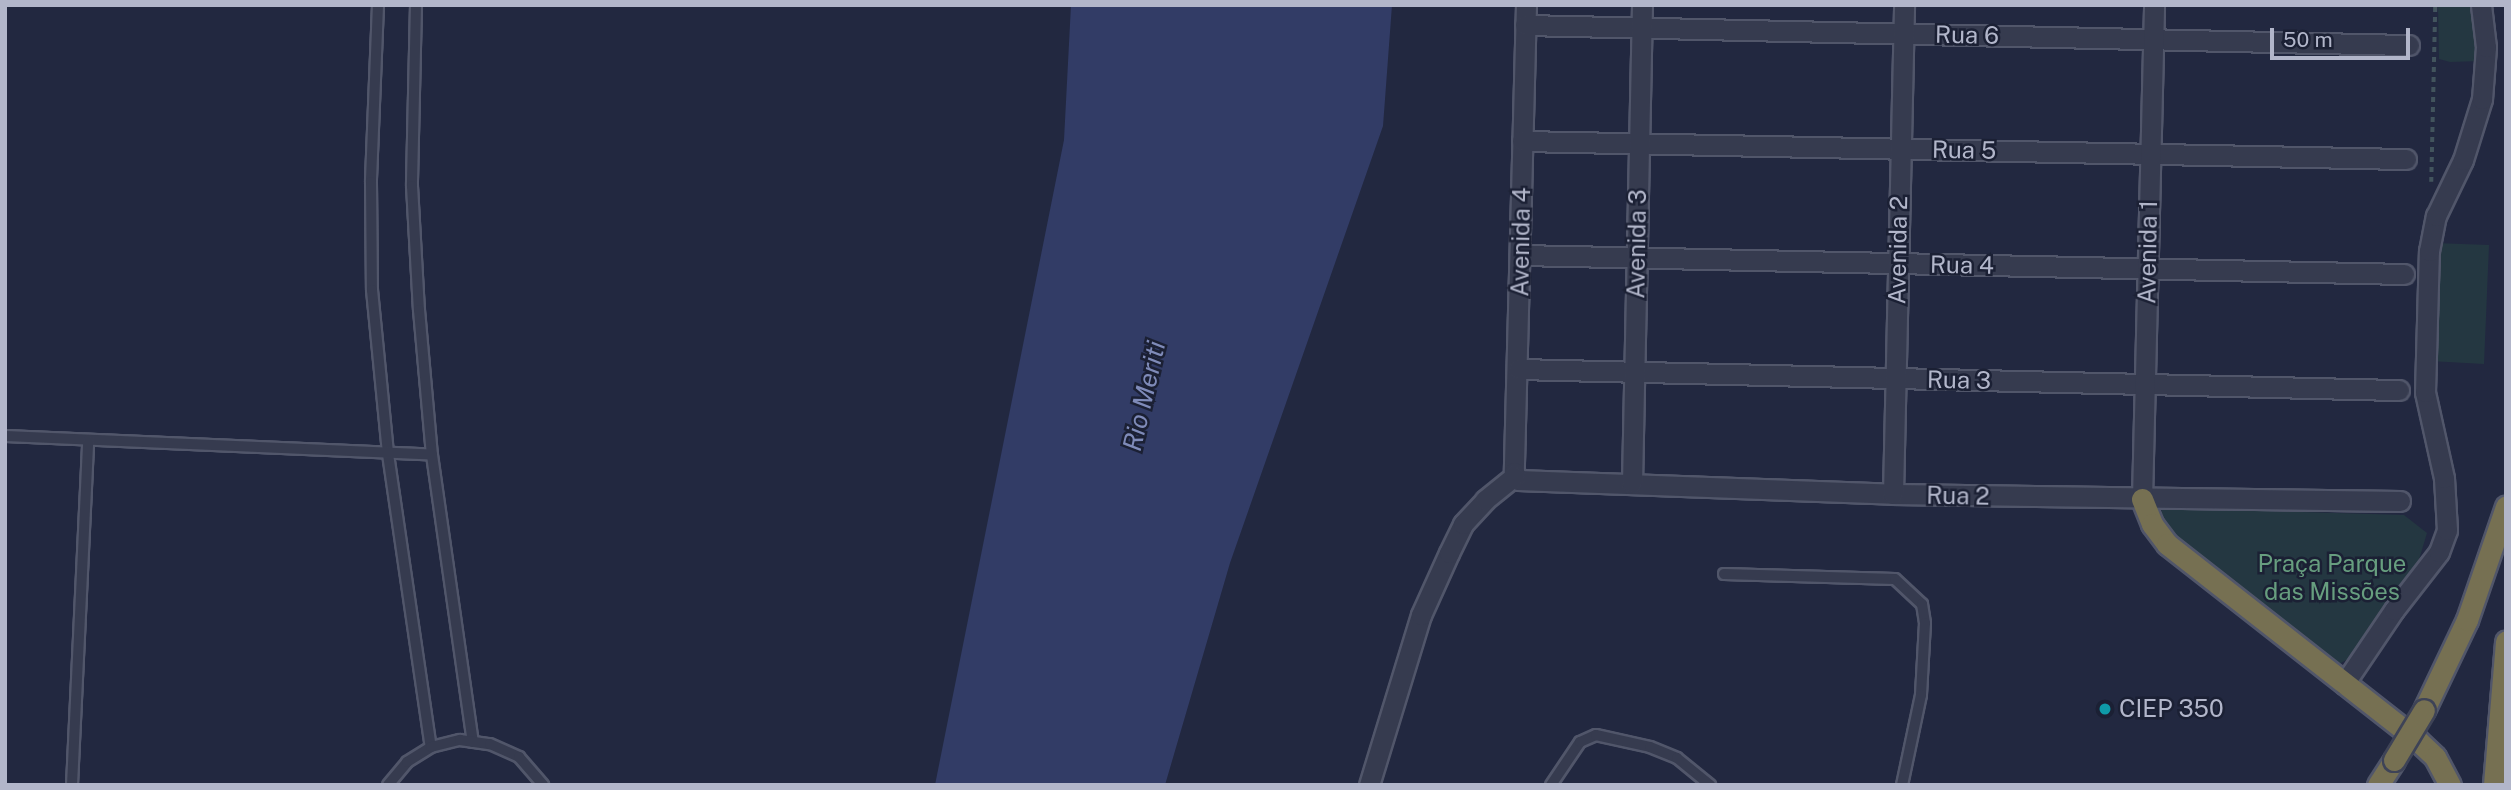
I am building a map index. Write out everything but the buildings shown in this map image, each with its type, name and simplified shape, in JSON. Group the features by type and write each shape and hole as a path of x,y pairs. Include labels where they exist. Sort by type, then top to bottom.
{"highway":[{"path":"2142,499 2152,524 2166,544 2427,748 2441,766 2449,785"},
{"path":"2378,785 2424,710 2467,620 2506,507"},
{"path":"2494,785 2506,642"}],"street":[{"name":"Avenida 4","path":"1516,477 1526,5"},
{"name":"Avenida 3","path":"1632,483 1642,5"},
{"name":"Avenida 2","path":"1893,494 1904,5"},
{"name":"Avenida 1","path":"2142,499 2154,5"},
{"path":"2344,684 2401,600 2439,552 2446,530 2444,478 2425,392 2429,251 2436,216 2463,160 2482,99 2486,71 2481,5"},
{"name":"Rua 6","path":"1525,25 2409,45"},
{"name":"Rua 5","path":"1522,141 2406,159"},
{"name":"Rua 4","path":"1521,255 2404,274"},
{"name":"Rua 3","path":"1518,369 2399,390"},
{"path":"1369,785 1421,615 1449,553 1463,524 1485,500 1516,477"},
{"name":"Rua 2","path":"1516,477 1893,494 2400,501"}],"lane":[{"path":"378,5 371,182 372,290 388,454 432,747"},
{"path":"416,5 412,186 419,310 432,455 473,741"},
{"path":"5,436 432,455"},
{"path":"72,785 88,440"},
{"path":"1724,574 1895,579 1909,589 1922,604 1925,623 1921,695 1902,785"},
{"path":"1551,785 1580,742 1596,735 1650,747 1677,758 1710,785"},
{"path":"388,785 407,762 432,747 460,740 491,744 519,757 543,785"}],"path":[{"path":"2431,186 2435,5"}],"green space":[{"path":"2438,5 2476,5 2481,61 2450,62 2439,59"},
{"path":"2435,243 2489,245 2484,364 2430,361"},
{"name":"Praça Parque das Missões","path":"2168,508 2404,515 2427,533 2418,563 2352,657 2337,665 2176,538 2159,517 2162,510"}],"water":[{"name":"Rio Meriti","path":"1071,5 1392,5 1383,126 1230,563 1165,785 935,785 1064,140"}],"place":[{"name":"CIEP 350","path":"2105,709"}]}
